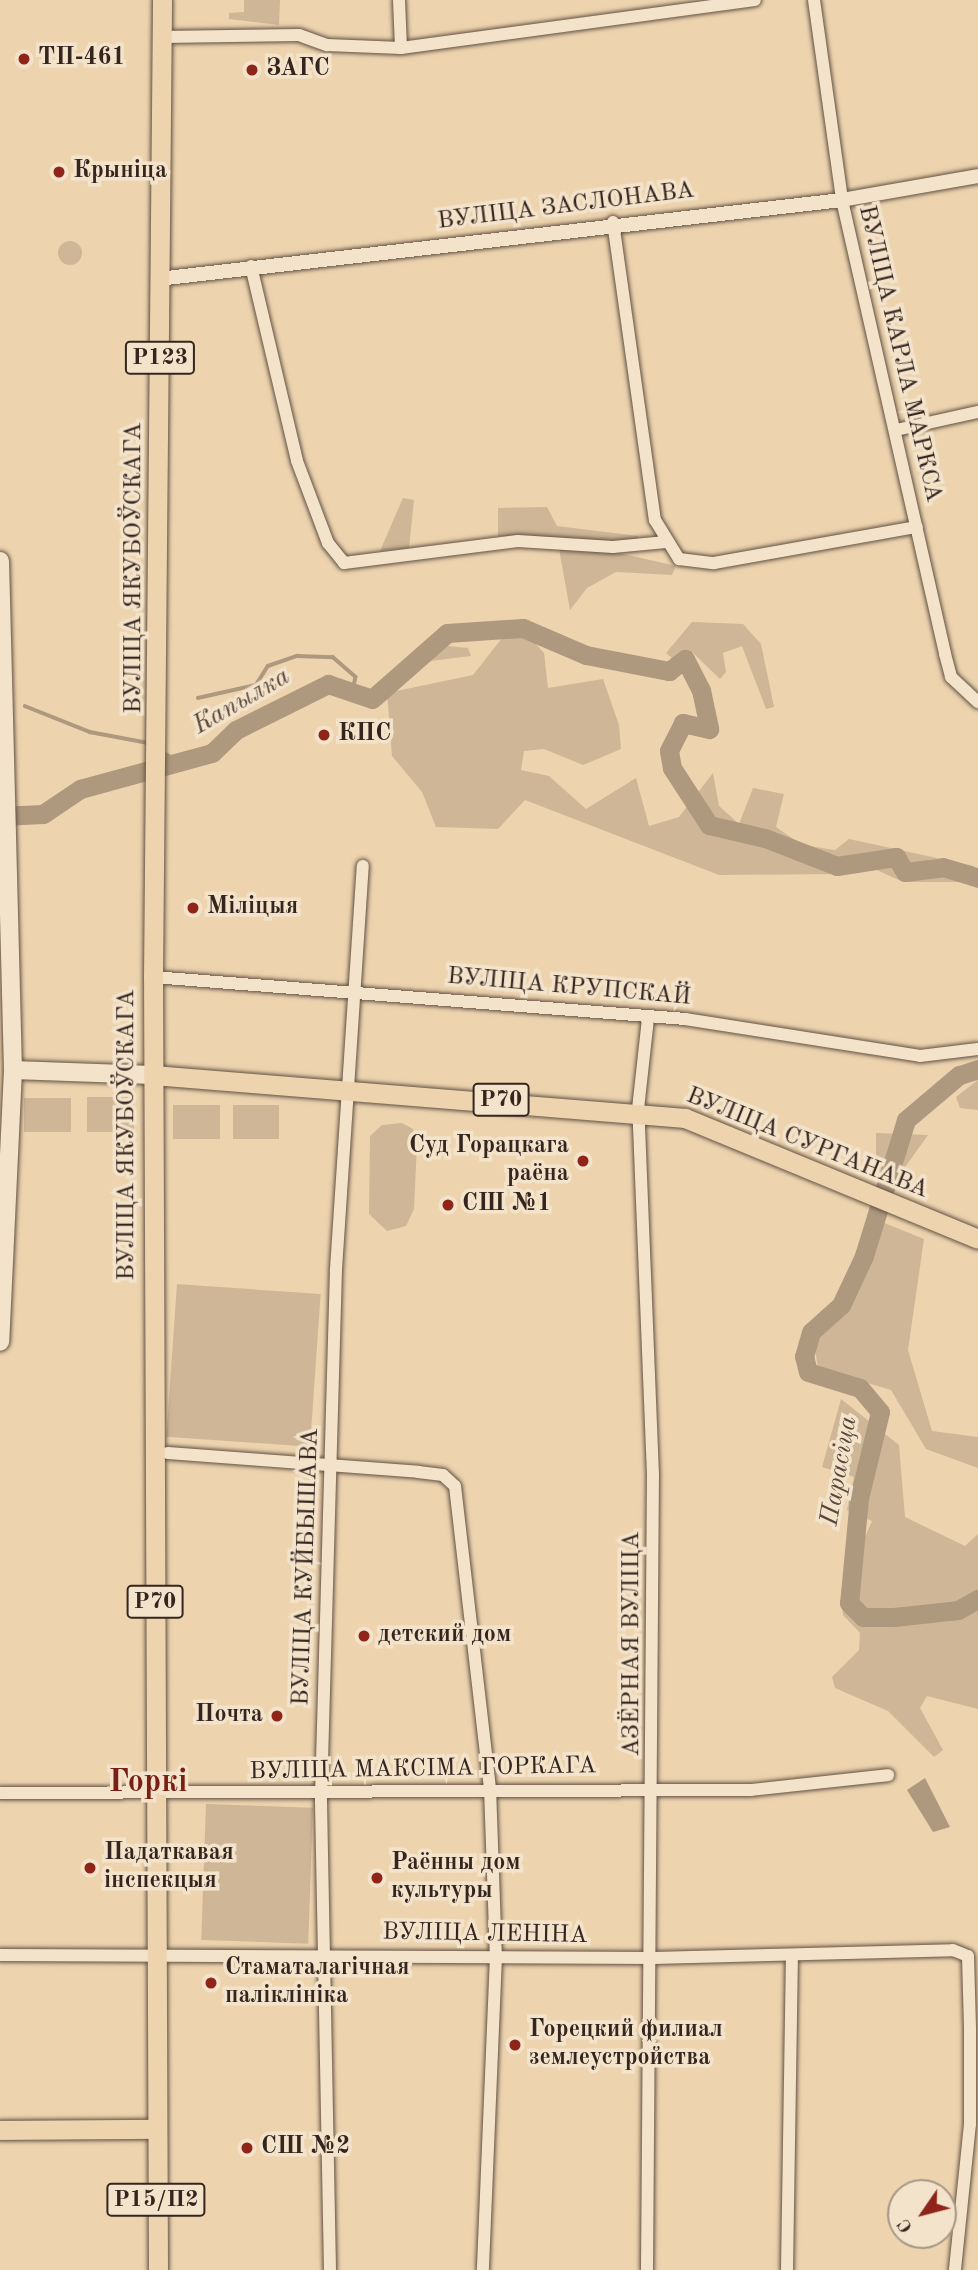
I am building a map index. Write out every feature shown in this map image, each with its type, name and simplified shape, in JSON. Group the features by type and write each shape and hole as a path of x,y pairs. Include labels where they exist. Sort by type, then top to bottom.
{"main road":[{"name":"ВУЛІЦА ЯКУБОЎСКАГА","path":"158,2270 152,1953 153,977 158,787 158,279 162,0"},
{"path":"0,561 13,1070 6,1148 0,1342"},
{"path":"13,1070 153,1075"},
{"name":"ВУЛІЦА СУРГАНАВА","path":"153,1075 638,1109 685,1118 978,1239"},
{"path":"0,2130 154,2129"}],"street":[{"path":"399,0 401,48"},
{"path":"162,37 299,36 327,45 401,48 755,0"},
{"name":"ВУЛІЦА КАРЛА МАРКСА","path":"814,0 842,200 951,677 978,702"},
{"name":"ВУЛІЦА ЗАСЛОНАВА","path":"158,279 612,222 842,200 978,176"},
{"path":"612,222 648,486 666,542 679,559 714,563 917,527"},
{"path":"251,266 297,461 328,542 344,563 517,541 613,547 666,542"},
{"path":"896,430 978,412"},
{"name":"ВУЛІЦА КУЙБЫШАВА","path":"330,2270 321,1796 347,1089 363,866"},
{"name":"ВУЛІЦА КРУПСКАЙ","path":"153,977 353,988 804,1034 920,1056 978,1049"},
{"name":"АЗЁРНАЯ ВУЛІЦА","path":"647,2270 655,1787 653,1475 638,1109 648,1018"},
{"path":"168,1453 443,1475 455,1486 490,1788 496,1956 483,2270"},
{"name":"ВУЛІЦА МАКСІМА ГОРКАГА","path":"0,1793 321,1796 490,1788 655,1787 751,1790 888,1775"},
{"name":"ВУЛІЦА ЛЕНІНА","path":"0,1955 152,1953 653,1958 953,1950 968,1956 970,2124 955,2270"},
{"path":"788,2270 792,1956"}],"shaded area":[{"path":"244,0 280,0 279,25 229,19 229,13 244,12"},
{"path":"70,241 81,248 82,253 75,264 70,265 59,258 58,253 65,242"},
{"path":"403,498 414,500 409,548 380,551"},
{"path":"547,507 557,526 638,536 638,542 498,536 498,508"},
{"path":"559,549 606,550 676,566 672,575 616,572 587,588 570,610"},
{"path":"692,622 743,624 761,644 774,707 766,709 742,646 723,653 726,672 720,679 692,652 673,659 666,653"},
{"path":"528,635 544,653 548,688 603,679 619,725 621,749 583,765 544,749 524,751 521,770 549,776 586,809 636,778 649,826 679,817 713,773 719,806 739,824 753,788 784,794 776,827 802,845 835,850 849,839 974,866 962,882 903,882 866,865 838,874 719,875 525,800 498,829 436,827 422,792 392,756 387,693 473,675 502,638"},
{"path":"438,645 468,648 471,656 430,661 406,676"},
{"path":"978,1080 978,1110 960,1108 956,1097"},
{"path":"87,1097 134,1097 134,1132 87,1132"},
{"path":"24,1098 71,1098 71,1132 24,1132"},
{"path":"173,1105 220,1105 220,1139 173,1139"},
{"path":"233,1105 279,1105 279,1139 233,1139"},
{"path":"402,1123 413,1129 417,1144 414,1209 406,1226 387,1231 369,1214 370,1136 382,1125"},
{"path":"876,1133 928,1135 898,1177 876,1171"},
{"path":"877,1220 924,1239 908,1350 932,1431 978,1437 978,1468 926,1449 891,1390 818,1368 814,1343 862,1282"},
{"path":"177,1284 321,1294 310,1447 166,1437"},
{"path":"841,1399 899,1445 905,1517 965,1546 978,1534 978,1709 927,1696 920,1708 943,1750 934,1757 888,1711 835,1688 832,1677 859,1650 860,1633 843,1615 841,1591 872,1521 847,1510 854,1477 822,1467"},
{"path":"925,1778 950,1827 933,1832 907,1790"},
{"path":"206,1804 313,1808 308,1944 201,1940"}],"waterway":[{"name":"Капылка","path":"0,816 43,814 80,789 212,753 236,730 328,684 372,699 447,633 523,628 586,655 669,671 685,659 701,690 709,729 683,723 669,751 672,768 709,825 765,838 837,866 896,857 905,872 943,867 978,878"},
{"path":"198,698 256,685 268,666 297,656 333,657 356,677 353,691"},
{"path":"25,706 90,732 148,743"},
{"path":"161,751 177,761"},
{"name":"Парасіца","path":"978,1069 959,1075 906,1120 864,1256 841,1305 811,1332 804,1356 808,1372 860,1388 880,1412 859,1498 849,1603 863,1617 894,1617 958,1610 978,1599"}],"place":[{"name":"ТП-461","path":"24,59"},
{"name":"ЗАГС","path":"252,70"},
{"name":"Крыніца","path":"59,172"},
{"name":"КПС","path":"324,735"},
{"name":"Міліцыя","path":"193,908"},
{"name":"Суд Горацкага раёна","path":"583,1161"},
{"name":"СШ №1","path":"448,1205"},
{"name":"детский дом","path":"364,1636"},
{"name":"Почта","path":"277,1716"},
{"name":"Падаткавая інспекцыя","path":"90,1868"},
{"name":"Раённы дом культуры","path":"377,1878"},
{"name":"Стаматалагічная паліклініка","path":"211,1983"},
{"name":"Горецкий филиал землеустройства","path":"515,2045"},
{"name":"СШ №2","path":"247,2148"}],"district":[{"name":"Горкі","path":"148,1783"}]}
